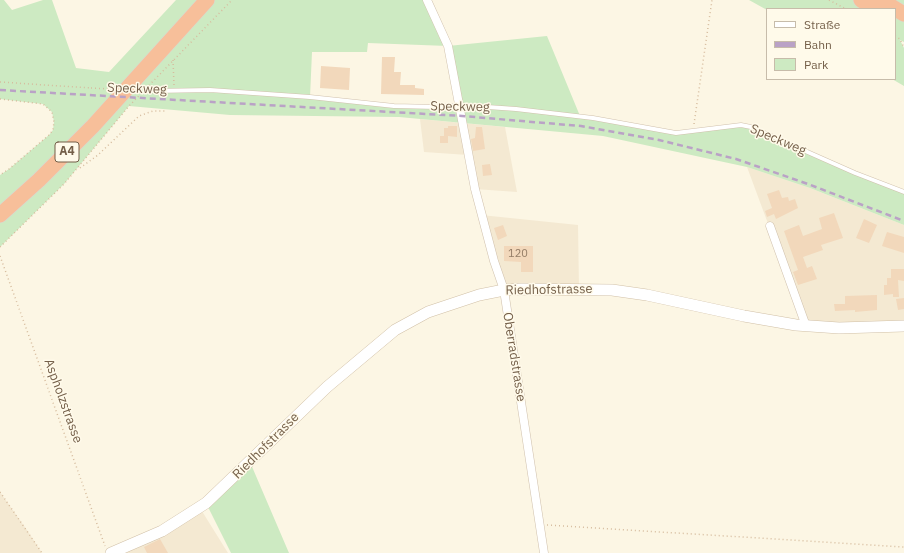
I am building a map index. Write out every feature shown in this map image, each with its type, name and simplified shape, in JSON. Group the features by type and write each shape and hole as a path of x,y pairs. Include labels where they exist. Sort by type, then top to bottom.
{"highway":[{"name":"A4","path":"0,210 64,149 127,81 196,0"},
{"name":"A4","path":"0,215 39,180 93,126 207,0"},
{"path":"861,0 874,8"},
{"path":"882,0 895,8"}],"street":[{"name":"Oberradstrasse","path":"427,0 448,46 481,215 504,290 544,553"},
{"path":"770,226 806,326"},
{"name":"Riedhofstrasse","path":"108,550 162,532 206,503 315,397 395,330 412,319 436,309 479,295 504,290 579,289 626,292 744,316 806,326 839,328 904,326"}],"lane":[{"name":"Speckweg","path":"153,91 210,90 310,97 394,106 437,107 459,105 516,109 580,116 676,133 693,132 734,125 751,127 855,173 904,192"}],"path":[{"path":"0,247 37,212 78,169 129,106 232,0"},
{"path":"693,132 712,0"},
{"path":"829,0 844,8"},
{"path":"896,37 900,40 904,48"},
{"path":"173,60 174,83"},
{"name":"Speckweg","path":"0,82 153,91"},
{"path":"0,99 43,104 52,112 54,122 53,130 49,135 0,175"},
{"path":"78,169 98,155 139,116 152,111 165,111"},
{"name":"Aspholzstrasse","path":"0,256 108,550"},
{"path":"0,492 42,553"},
{"path":"540,524 904,547"}],"shaded area":[{"path":"420,119 505,127 517,192 475,189 468,155 424,152"},
{"path":"747,167 810,188 904,225 904,326 806,326"},
{"path":"481,215 578,225 579,289 504,290"},
{"path":"0,492 29,533 42,553 0,553"},
{"path":"200,508 228,553 111,553"}],"green space":[{"path":"0,0 4,0 12,10 43,0 52,0 76,68 109,72 176,0 427,0 448,46 547,36 580,116 676,133 741,125 904,192 904,225 810,188 747,167 603,136 399,117 230,115 129,106 64,184 0,247 0,175 49,135 53,130 54,122 52,112 43,104 0,99","holes":["368,43 448,46 459,105 394,106 310,97 312,52 367,52"]},
{"path":"749,0 904,0 904,42 900,40 904,48 904,86 894,80 896,80 896,8 766,8 766,9"},
{"path":"250,462 289,553 231,553 206,503"}],"building":[{"path":"382,57 395,57 394,72 401,72 400,85 415,85 415,88 424,89 424,95 381,94"},
{"path":"321,66 350,68 349,90 320,88"},
{"path":"448,126 457,126 457,137 448,136 448,143 440,143 440,136 444,136 444,128 448,128"},
{"path":"476,127 482,127 485,149 473,151 471,139 475,138"},
{"path":"490,164 492,175 483,176 482,165"},
{"path":"779,190 782,198 788,197 789,201 795,199 798,208 776,219 774,214 767,217 765,211 772,208 767,194"},
{"path":"834,213 843,238 821,245 823,250 803,257 807,268 812,266 817,279 798,285 793,272 798,270 784,231 799,225 803,236 822,229 819,218"},
{"path":"864,219 877,225 869,243 856,238"},
{"path":"503,225 507,236 498,240 494,228"},
{"path":"887,232 904,237 904,253 882,246"},
{"path":"504,246 533,246 533,272 521,272 521,262 504,261"},
{"path":"891,269 904,269 904,281 898,280 899,297 893,297 893,294 884,295 884,285 887,285 887,278 891,278"},
{"path":"877,295 877,310 855,312 855,310 835,311 834,304 845,304 845,296"},
{"path":"904,298 904,309 898,310 896,299"},
{"path":"160,539 168,553 147,553 144,547"}],"railway":[{"path":"0,90 462,116 581,126 659,140 736,159 808,184 904,221"}]}
